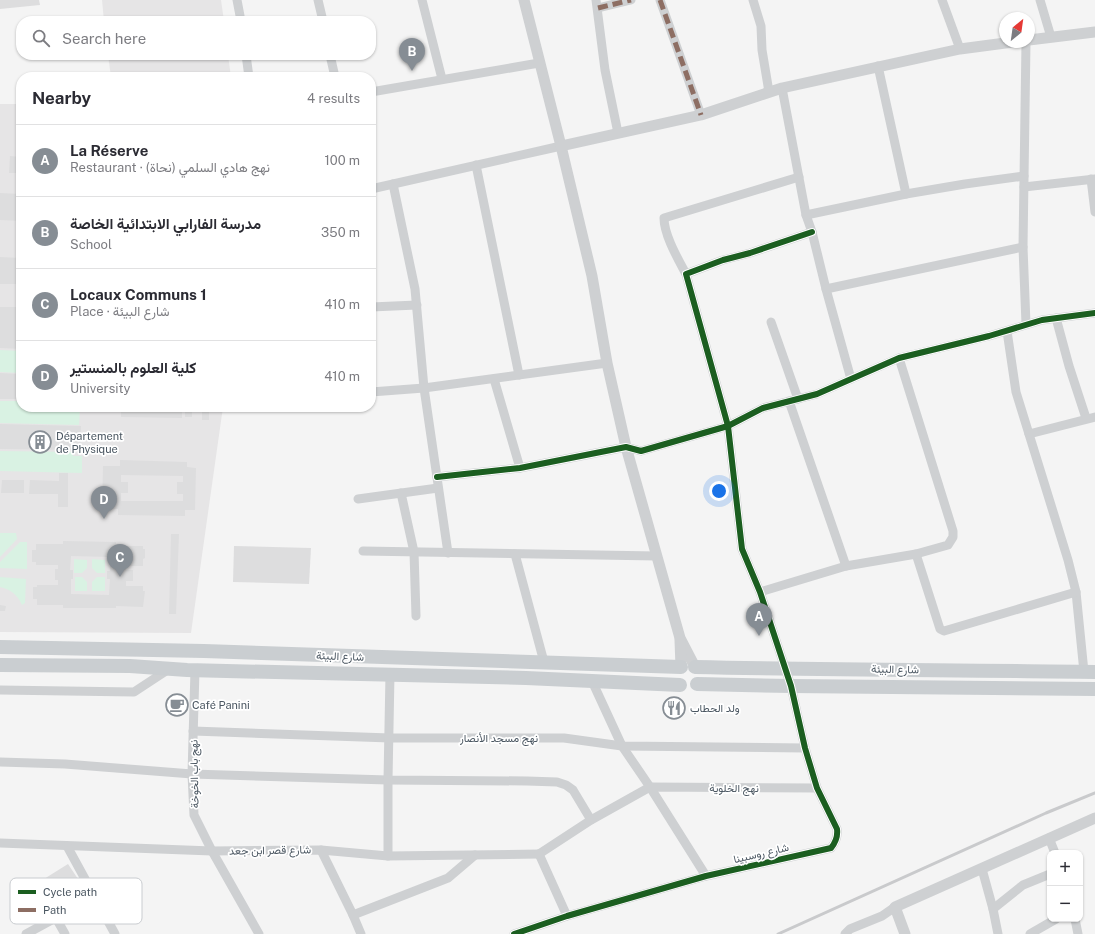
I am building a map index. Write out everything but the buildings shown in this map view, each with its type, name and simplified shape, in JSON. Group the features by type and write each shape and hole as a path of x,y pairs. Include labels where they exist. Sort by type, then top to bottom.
{"main road":[{"name":"شارع البيئة","path":"0,647 204,651 681,667 688,664 695,667 785,669 1089,672"},
{"path":"185,651 195,670"},
{"path":"195,670 204,651"},
{"name":"شارع البيئة","path":"0,665 130,666 195,670 526,678 680,685 687,688 697,684 1095,689"},
{"path":"680,685 677,682 676,673 681,667"},
{"path":"695,667 698,669 700,677 697,684"}],"street":[{"path":"237,0 240,16"},
{"path":"318,0 322,16"},
{"path":"422,0 442,79"},
{"path":"524,0 539,63 562,146 592,276 607,363 626,447 680,638 695,667"},
{"path":"618,133 605,70 597,4 631,0"},
{"path":"660,0 701,115"},
{"path":"753,0 761,26 762,50 768,92"},
{"path":"942,0 960,49"},
{"path":"1040,0 1051,37"},
{"path":"1035,39 1095,32"},
{"path":"376,188 701,115 782,88 960,49 999,44"},
{"path":"1026,48 1023,247 1026,324"},
{"path":"247,60 248,72"},
{"path":"331,60 334,72"},
{"path":"376,91 539,63"},
{"path":"878,66 906,194"},
{"path":"782,88 806,216 812,232 826,289 852,379"},
{"path":"476,165 519,375"},
{"path":"806,216 906,194 1024,176"},
{"name":"شارع روسبينا","path":"514,934 567,916 706,876 831,848 838,836 837,829 817,788 805,748 791,686 760,592 742,549 728,426 686,274 674,250 667,232 664,218 799,177"},
{"path":"1024,187 1093,179 1095,212"},
{"path":"393,184 416,289 416,305 424,388 448,553"},
{"path":"686,274 723,260 750,253 812,232"},
{"path":"826,289 1023,247"},
{"path":"376,307 416,305"},
{"path":"437,477 520,468 626,447 641,451 728,426 763,408 817,394 899,358 1007,331 1042,320 1095,313"},
{"path":"1029,434 1090,418 1070,366 1056,318"},
{"path":"771,322 798,399"},
{"path":"1007,331 1016,392 1068,560 1076,592 1089,672"},
{"path":"760,592 846,566 916,554 948,545 953,537 953,531 899,358"},
{"path":"376,392 424,388 607,363"},
{"path":"494,379 520,468"},
{"path":"789,401 846,566"},
{"path":"358,499 438,488"},
{"path":"401,493 414,552 416,616"},
{"path":"363,551 657,556"},
{"path":"516,554 544,662"},
{"path":"916,554 934,615 940,629 944,631 1076,592"},
{"path":"680,638 681,667"},
{"path":"0,690 134,692 169,669"},
{"name":"نهج باب الخوخة","path":"195,670 192,774 194,815 212,851 259,934"},
{"path":"388,856 390,674"},
{"path":"592,681 622,746 650,787 706,876"},
{"name":"نهج مسجد الأنصار","path":"193,731 390,738 564,738 622,746 805,748"},
{"path":"0,762 65,764 192,774 388,780 557,782 566,785 573,790 591,820"},
{"path":"567,916 540,854 591,820 650,787"},
{"name":"نهج الخلوية","path":"650,787 817,788"},
{"path":"845,934 850,929 882,916 895,907 1095,818"},
{"path":"1049,838 1054,850"},
{"name":"شارع قصر ابن جعد","path":"0,843 212,851 321,850 388,856 540,854"},
{"path":"67,846 84,878"},
{"path":"321,850 361,934"},
{"path":"353,915 448,878 475,855"},
{"path":"982,869 998,934"},
{"path":"993,909 1023,885 1047,875"},
{"path":"895,907 905,934"},
{"path":"1030,934 1051,922"},
{"path":"1076,922 1078,934"},
{"path":"30,933 46,924"},
{"path":"59,924 65,934"},
{"path":"109,924 115,934"}],"shaded area":[{"path":"102,0 221,0 223,16 104,16"},
{"path":"109,60 229,60 230,72 110,72"},
{"path":"0,104 16,104 16,412 222,412 191,633 0,632"}],"green space":[{"path":"0,350 16,351 16,373 0,372"},
{"path":"0,401 16,401 16,412 80,412 79,425 0,423"},
{"path":"0,451 73,452 73,456 82,456 82,473 0,471"},
{"path":"0,533 16,533 17,539 0,557"},
{"path":"20,542 27,542 27,569 0,568 0,562"},
{"path":"74,559 87,560 87,568 82,573 74,573"},
{"path":"92,559 105,560 105,573 97,573 92,568"},
{"path":"0,577 26,579 25,603 22,605 13,593 0,587"},
{"path":"75,577 82,577 87,582 87,591 75,591"},
{"path":"97,577 105,577 105,591 92,591 92,582"}],"railway":[{"path":"778,934 1046,813 1095,793"}],"marked path":[{"path":"598,8 631,0"},
{"path":"660,0 701,115"}],"cycle path":[{"path":"514,934 567,916 706,876 831,848 837,837 837,829 817,788 805,748 791,686 760,592 742,549 728,426 686,274 723,260 750,253 812,232"},
{"path":"437,477 520,468 626,447 641,451 728,426 763,408 817,394 899,358 989,336 1042,320 1095,313"}],"place":[{"name":"مدرسة الفارابي الابتدائية الخاصة","path":"412,71"},
{"name":"Département de Physique","path":"40,442"},
{"name":"كلية العلوم بالمنستير","path":"104,519"},
{"name":"Locaux Communs 1","path":"120,577"},
{"name":"La Réserve","path":"759,636"},
{"name":"Café Panini","path":"177,705"},
{"name":"ولد الحطاب","path":"674,708"}]}
